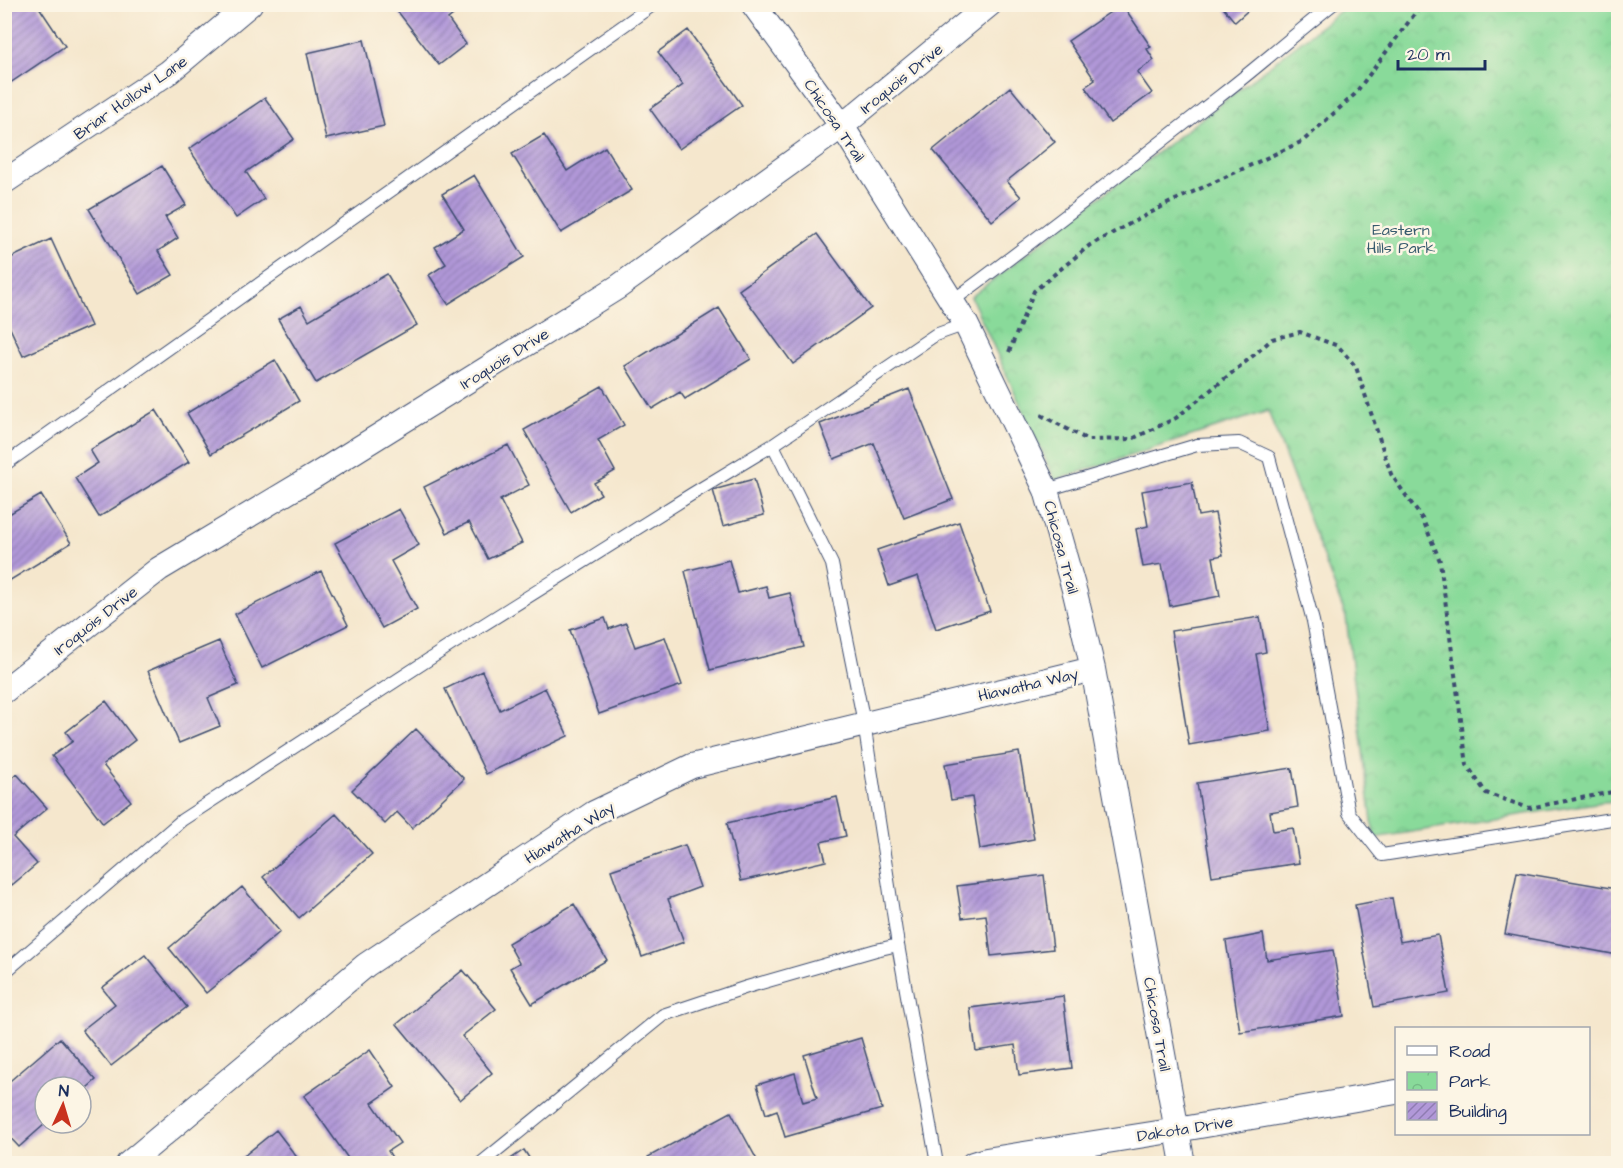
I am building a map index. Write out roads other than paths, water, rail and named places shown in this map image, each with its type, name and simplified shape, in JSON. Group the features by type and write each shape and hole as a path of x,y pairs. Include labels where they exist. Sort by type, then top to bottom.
{"street":[{"name":"Briar Hollow Lane","path":"4,182 169,72 250,4"},
{"name":"Chicosa Trail","path":"753,4 842,126 966,324 1046,490 1075,593 1093,669 1183,1164"},
{"name":"Iroquois Drive","path":"4,691 159,570 316,476 618,287 842,126 990,4"},
{"name":"Hiawatha Way","path":"128,1164 366,965 594,813 692,766 1093,669"},
{"name":"Dakota Drive","path":"973,1164 1395,1092"}],"lane":[{"path":"4,465 654,4"},
{"path":"952,301 1222,95 1333,4"},
{"path":"4,973 182,820 451,645 773,445 935,334 966,324"},
{"path":"1046,490 1197,445 1239,443 1269,457 1313,621 1349,813 1382,855 1618,818"},
{"path":"773,445 832,564 864,723 898,945 937,1164"},
{"path":"480,1164 663,1015 747,987 898,945"}],"park label":[{"name":"Eastern Hills Park","path":"1401,238"}]}
